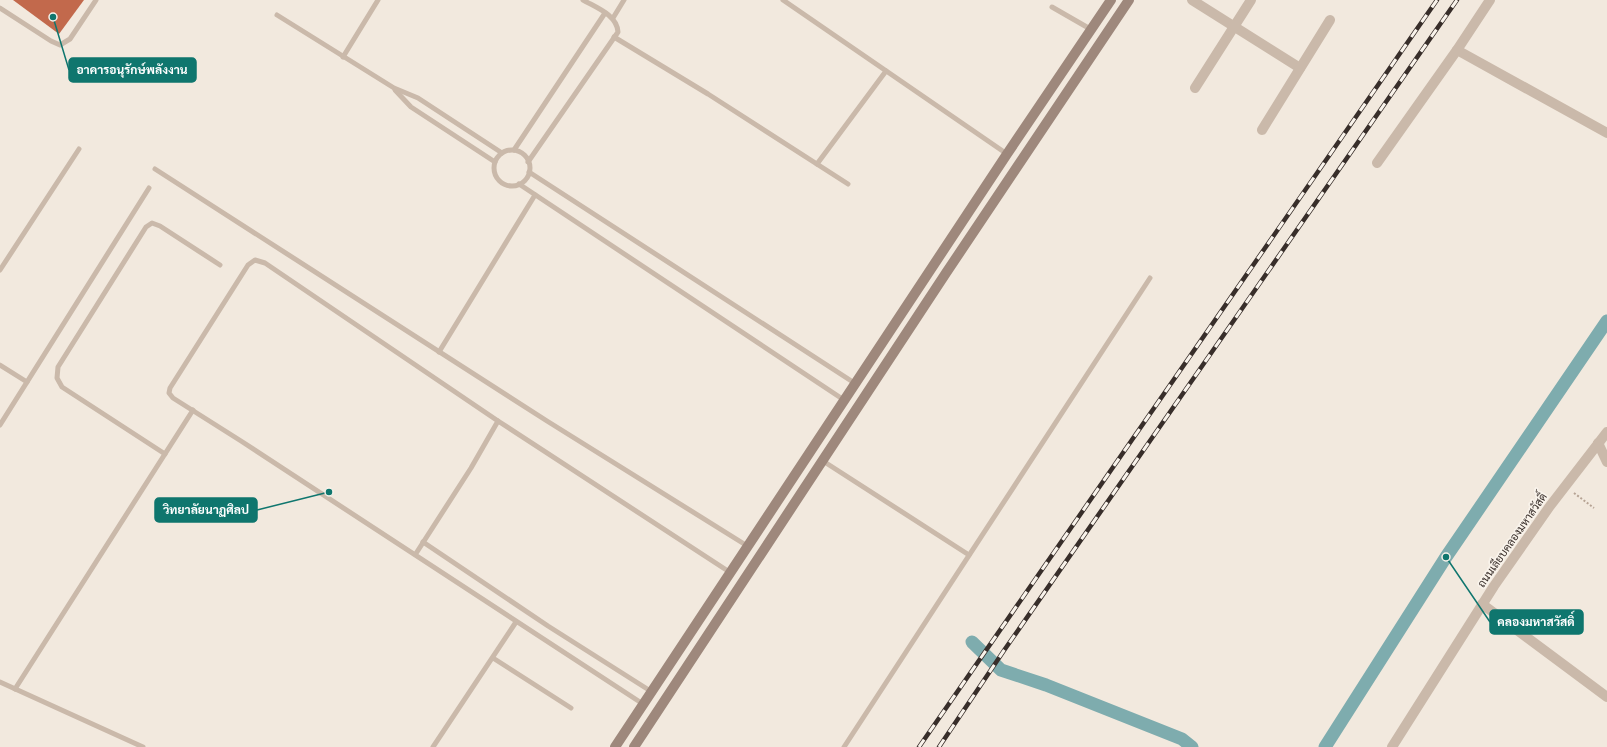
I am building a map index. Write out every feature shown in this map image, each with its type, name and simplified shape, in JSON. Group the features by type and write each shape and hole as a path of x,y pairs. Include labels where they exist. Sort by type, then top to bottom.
{"main road":[{"path":"615,747 1007,154 1111,0"},
{"path":"634,747 951,266 1129,0"},
{"path":"856,384 869,392"},
{"path":"845,401 858,409"},
{"path":"642,707 654,717"}],"street":[{"path":"1192,0 1300,68"},
{"path":"1195,88 1252,0"},
{"path":"1376,163 1457,50 1490,0"},
{"path":"1262,130 1330,20"},
{"path":"1457,50 1607,133"},
{"name":"ถนนเลียบคลองมหาสวัสดิ์","path":"1392,747 1494,586 1565,486 1607,432"},
{"path":"1598,443 1607,462"},
{"path":"1482,604 1607,697"}],"lane":[{"path":"0,8 51,42 60,45 70,40 96,0"},
{"path":"343,56 378,0"},
{"path":"528,162 618,32 617,24 612,18 583,0"},
{"path":"612,18 624,0"},
{"path":"783,0 1007,154"},
{"path":"1052,7 1092,30"},
{"path":"514,150 605,13"},
{"path":"277,15 394,88 418,98 502,153"},
{"path":"614,38 714,98 848,184"},
{"path":"817,164 886,71"},
{"path":"394,88 411,107 495,162"},
{"path":"0,270 79,149"},
{"path":"514,150 524,155 528,162 529,172 524,182 507,186 502,183 495,174 495,162 502,153 514,150"},
{"path":"155,169 547,422 748,547"},
{"path":"529,172 856,384"},
{"path":"519,184 845,401"},
{"path":"0,425 148,188"},
{"path":"439,352 535,195"},
{"path":"165,454 62,387 57,378 58,367 146,227 152,223 160,226 220,265"},
{"path":"642,707 415,555 173,398 169,393 170,388 248,265 255,260 265,263 498,421 731,573"},
{"path":"844,747 1150,278"},
{"path":"0,364 27,382"},
{"path":"15,689 193,410"},
{"path":"415,555 498,421"},
{"path":"823,462 969,555"},
{"path":"423,542 548,626 652,692"},
{"path":"433,747 516,622"},
{"path":"493,658 571,708"},
{"path":"0,682 143,747"}],"path":[{"path":"1565,486 1594,508"}],"building":[{"path":"13,0 84,0 59,34"}],"waterway":[{"path":"1325,747 1446,557 1607,321"},
{"path":"972,642 1001,670 1046,685 1182,739 1192,747"}],"railway":[{"path":"919,747 1437,0"},
{"path":"939,747 1005,649 1457,0"}],"place":[{"name":"อาคารอนุรักษ์พลังงาน","path":"53,17"},
{"name":"วิทยาลัยนาฏศิลป","path":"329,492"},
{"name":"คลองมหาสวัสดิ์","path":"1446,557"}]}
